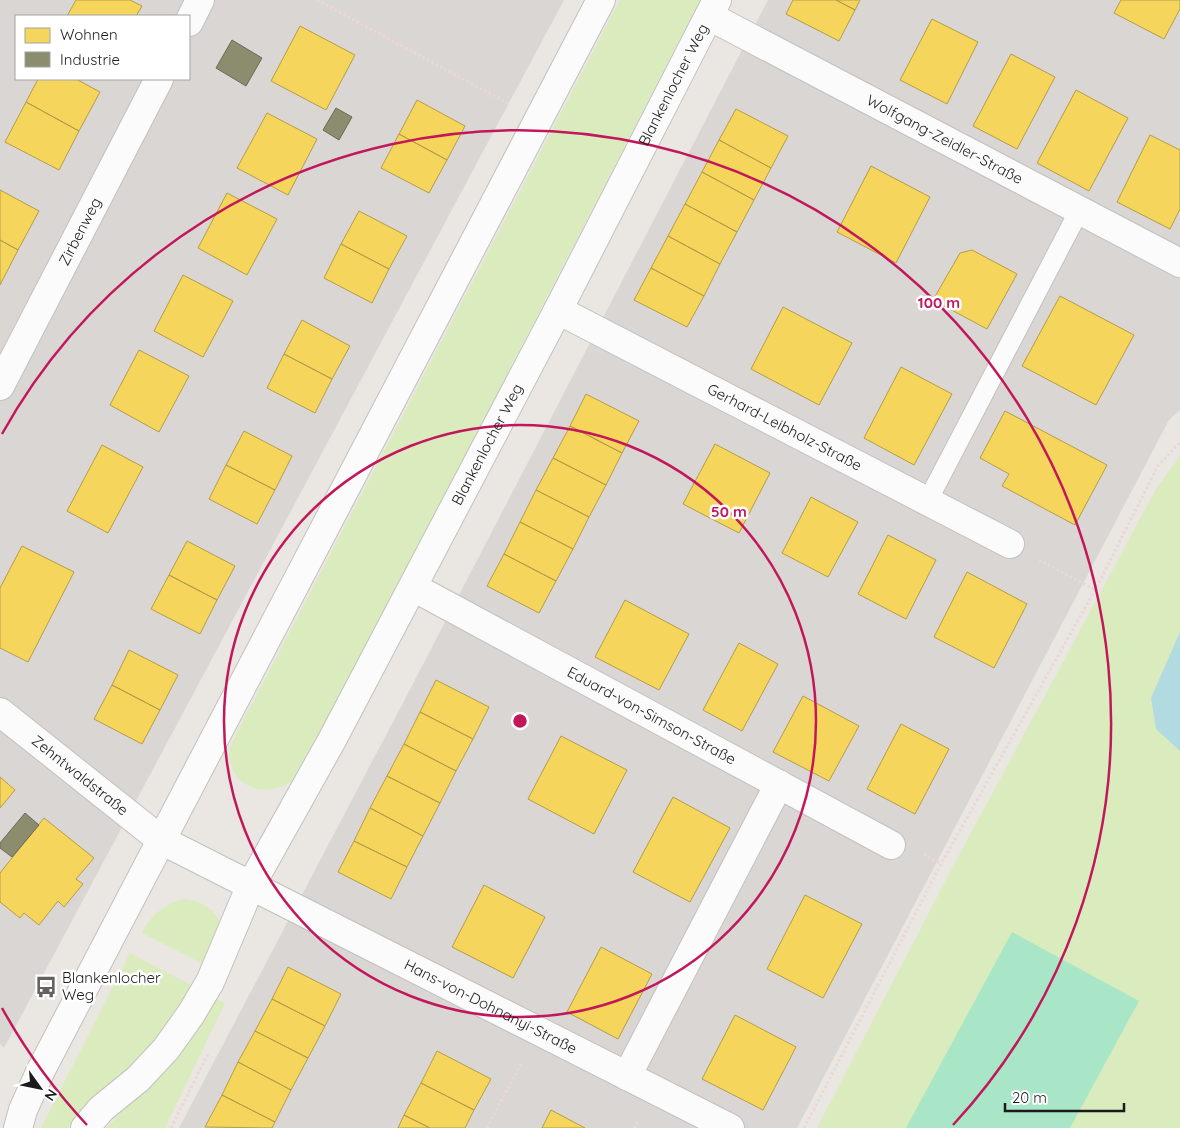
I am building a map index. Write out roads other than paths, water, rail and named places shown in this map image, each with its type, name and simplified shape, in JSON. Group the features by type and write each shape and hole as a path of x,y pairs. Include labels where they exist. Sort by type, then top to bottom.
{"street":[{"path":"190,20 200,0"},
{"path":"18,1128 41,1070 602,0"},
{"name":"Wolfgang-Zeidler-Straße","path":"713,8 1079,211 1180,263"},
{"name":"Blankenlocher Weg","path":"85,1128 101,1110 138,1079 160,1056 192,1014 210,982 251,885 332,740 558,310 713,8"},
{"name":"Zirbenweg","path":"0,386 159,80"},
{"name":"Gerhard-Leibholz-Straße","path":"558,310 1010,544"},
{"name":"Eduard-von-Simson-Straße","path":"412,587 891,845"},
{"name":"Zehntwaldstraße","path":"0,712 161,840"},
{"path":"627,1076 779,784"},
{"path":"161,840 251,885"},
{"name":"Hans-von-Dohnanyi-Straße","path":"251,885 730,1128"}],"lane":[{"path":"927,502 1079,211"}],"water":[{"path":"1180,632 1180,751 1156,729 1151,698"}],"place":[{"name":"Blankenlocher Weg","path":"46,987"}]}
